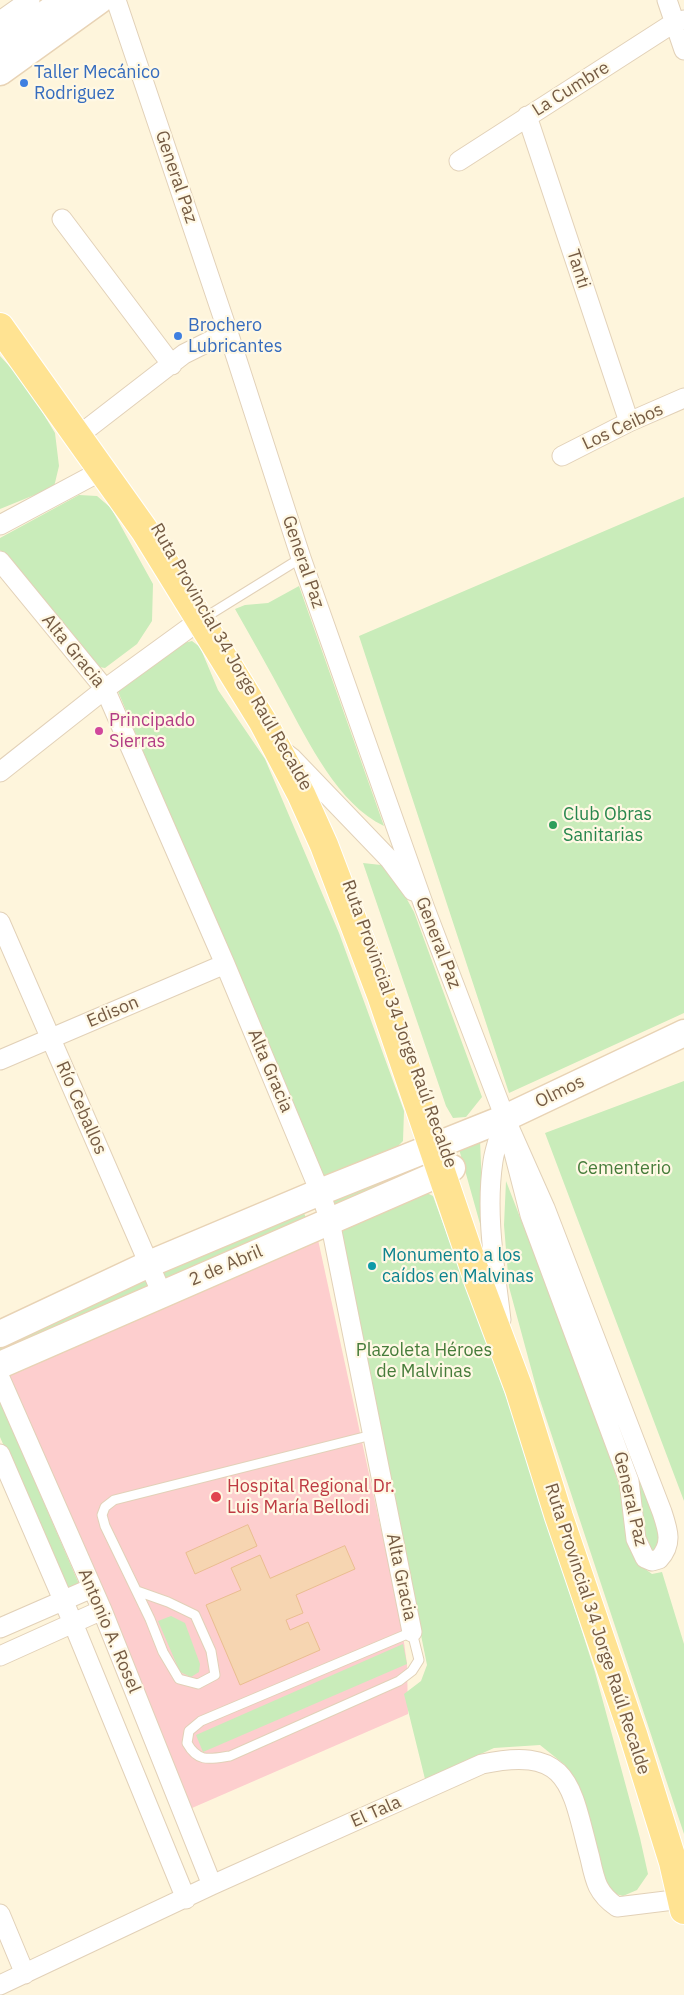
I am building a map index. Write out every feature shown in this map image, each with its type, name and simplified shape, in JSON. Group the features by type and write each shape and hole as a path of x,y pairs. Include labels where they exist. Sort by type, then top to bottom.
{"main road":[{"name":"Ruta Provincial 34 Jorge Raúl Recalde","path":"0,311 154,525 204,618 284,752 334,842 443,1158 487,1278 504,1349 633,1734 683,1905"},
{"name":"Ruta Provincial 34 Jorge Raúl Recalde","path":"0,327 103,470 204,618"}],"street":[{"path":"0,21 30,0"},
{"path":"0,46 66,0"},
{"path":"0,72 100,0"},
{"name":"General Paz","path":"116,0 228,332 301,558 424,906 505,1118 545,1208 662,1512 668,1531 669,1546 659,1559 652,1561 645,1558 636,1539 629,1481 530,1215 505,1118"},
{"path":"668,0 680,21 684,50"},
{"name":"La Cumbre","path":"459,162 527,116 680,21"},
{"name":"Tanti","path":"527,116 629,422"},
{"path":"62,219 172,365"},
{"path":"86,429 184,354 228,332"},
{"name":"Los Ceibos","path":"562,456 629,422 684,398"},
{"path":"0,525 103,470"},
{"name":"Alta Gracia","path":"0,561 105,689 225,964 320,1192 330,1221 412,1632"},
{"path":"0,772 105,689 204,618"},
{"path":"284,752 390,860 424,906"},
{"name":"Río Ceballos","path":"0,922 162,1294"},
{"name":"Edison","path":"0,1060 225,964"},
{"name":"Olmos","path":"443,1158 505,1118 684,1033"},
{"path":"504,1349 491,1226 490,1188 493,1160 505,1118"},
{"name":"2 de Abril","path":"0,1334 149,1264 320,1192 443,1158"},
{"name":"2 de Abril","path":"0,1365 330,1221 443,1158"},
{"name":"Antonio A. Rosel","path":"0,1378 102,1610 212,1886"},
{"name":"Antonio A. Rosel","path":"0,1454 73,1623 186,1899"},
{"path":"0,1628 92,1588"},
{"path":"0,1656 102,1610"},
{"name":"El Tala","path":"0,1985 212,1886 482,1764 511,1758 539,1760 556,1770 572,1791 596,1882 604,1897 617,1907 683,1905"},
{"path":"0,1914 24,1974"}],"lane":[{"path":"204,618 301,558"},
{"path":"137,1591 168,1602 195,1615 211,1651 214,1675 198,1684 179,1679 163,1652 102,1515 105,1507 114,1500 372,1435"},
{"path":"412,1632 418,1660 412,1671 400,1681 230,1756 207,1760 192,1754 187,1743 189,1731 201,1721 412,1632"}],"shaded area":[{"name":"Hospital Regional Dr. Luis María Bellodi","path":"317,1235 401,1621 407,1664 408,1714 192,1808 4,1373"}],"green space":[{"path":"0,356 24,382 55,433 59,466 54,487 0,509"},
{"path":"79,495 97,496 111,508 153,584 152,621 137,644 105,668 93,666 0,550 0,538"},
{"name":"Club Obras Sanitarias","path":"684,497 684,1013 509,1093 359,636"},
{"path":"299,586 384,826 352,803 326,771 235,609 245,605 268,603"},
{"path":"192,641 200,647 218,690 265,759 339,933 404,1111 403,1141 396,1148 321,1178 117,689 180,644"},
{"path":"363,863 381,865 399,885 414,912 482,1097 466,1117 453,1118 446,1106"},
{"name":"Cementerio","path":"684,1081 684,1501 545,1133"},
{"path":"480,1140 484,1238 459,1149"},
{"path":"419,1159 424,1173 335,1208 330,1194"},
{"path":"506,1181 579,1368 606,1444 621,1495 629,1544 641,1565 652,1574 662,1572 684,1644 684,1834 538,1394 509,1287 504,1225"},
{"name":"Plazoleta Héroes de Malvinas","path":"421,1190 433,1196 513,1416 595,1672 648,1874 637,1890 623,1896 612,1893 602,1880 576,1783 565,1765 540,1745 494,1748 425,1779 404,1694 421,1681 427,1665 340,1230"},
{"path":"301,1206 307,1220 164,1283 159,1269"},
{"path":"564,1270 661,1524 663,1548 655,1552 645,1549"},
{"path":"145,1276 150,1286 0,1353 0,1341"},
{"path":"0,1401 79,1584 66,1590 0,1437"},
{"path":"171,1616 185,1623 200,1664 199,1672 191,1677 180,1672 158,1621"},
{"path":"403,1644 407,1664 203,1752 196,1735"}],"building":[{"path":"248,1525 257,1546 195,1574 186,1553"},
{"path":"345,1546 355,1569 296,1595 303,1613 286,1620 290,1630 308,1622 320,1650 240,1685 206,1605 241,1590 231,1568 260,1555 270,1578"}],"place":[{"name":"Taller Mecánico Rodriguez","path":"24,83"},
{"name":"Brochero Lubricantes","path":"178,336"},
{"name":"Principado Sierras","path":"99,731"},
{"name":"Club Obras Sanitarias","path":"553,825"},
{"name":"Monumento a los caídos en Malvinas","path":"372,1266"},
{"name":"Hospital Regional Dr. Luis María Bellodi","path":"216,1497"}]}
